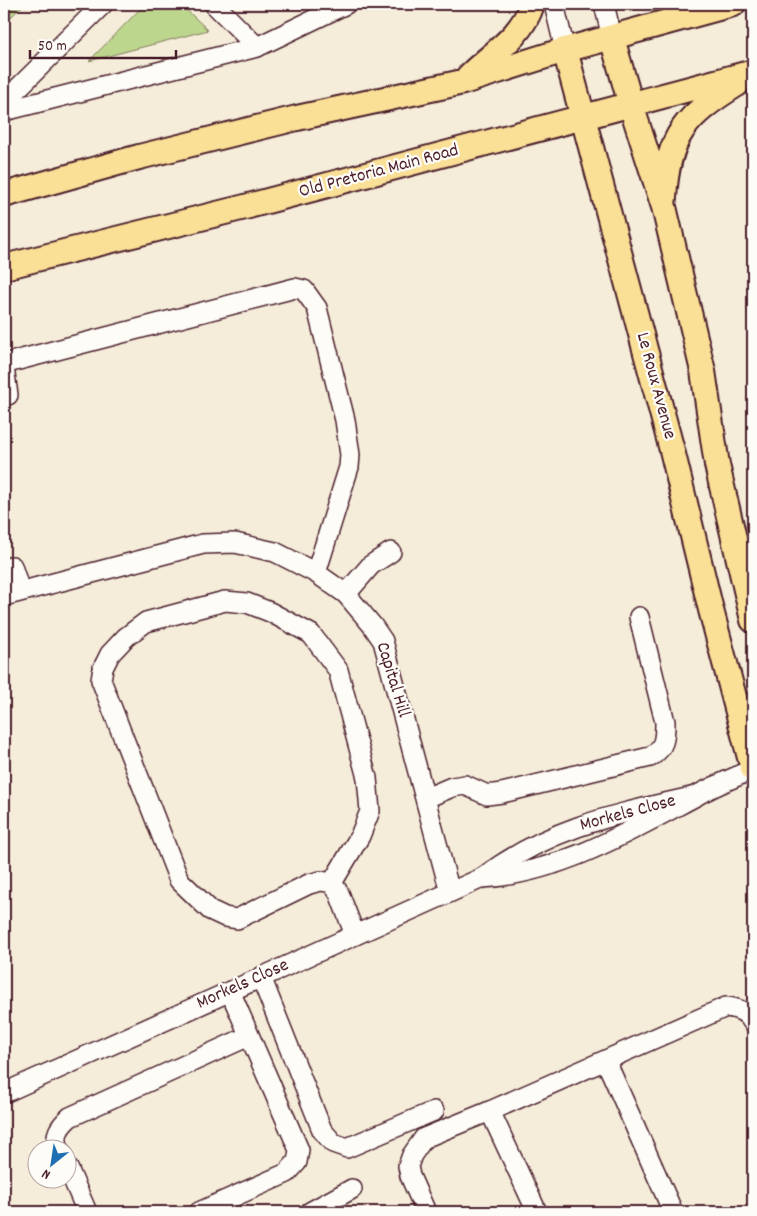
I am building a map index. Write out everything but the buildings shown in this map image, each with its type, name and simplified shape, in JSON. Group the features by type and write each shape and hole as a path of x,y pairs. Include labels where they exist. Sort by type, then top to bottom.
{"main road":[{"path":"462,82 512,38 526,18 532,4"},
{"path":"4,195 130,160 287,120 462,82 565,50 733,4"},
{"path":"612,38 631,106 664,207 703,371 716,465 753,620"},
{"name":"Le Roux Avenue","path":"565,50 753,769"},
{"path":"664,207 665,182 670,157 680,132 700,108 753,73"},
{"name":"Old Pretoria Main Road","path":"4,267 245,207 753,73"}],"street":[{"path":"4,102 103,4"},
{"path":"214,4 257,47"},
{"path":"4,110 257,47 346,4"},
{"name":"Le Roux Avenue","path":"554,4 565,50"},
{"path":"604,4 612,38"},
{"path":"8,395 4,367 8,363 295,288 304,290 317,308 345,420 350,455 349,467 316,573"},
{"name":"Capital Hill","path":"12,593 202,544 235,543 275,552 316,573 346,594 383,641 450,892"},
{"path":"346,594 371,565 391,552"},
{"path":"12,566 12,593"},
{"path":"332,883 360,836 370,811 367,778 338,670 310,634 270,612 247,603 224,601 146,622 126,637 110,654 103,668 101,680 179,880 210,910 224,917 238,919 309,884 321,881 332,883 339,893 355,935"},
{"path":"426,798 452,786 465,784 487,795 502,793 650,756 660,751 665,739 665,722 639,617"},
{"name":"Morkels Close","path":"482,878 508,876 574,856 646,824 696,796 753,769"},
{"name":"Morkels Close","path":"4,1093 482,878 520,852 573,828 604,816 696,796"},
{"path":"261,977 322,1130 333,1143 347,1148 434,1111"},
{"path":"199,1212 287,1173 297,1162 299,1150 230,991"},
{"path":"426,1212 410,1176 408,1166 412,1155 424,1138 490,1112 726,1007 740,1010 750,1017 753,1023"},
{"path":"57,1138 59,1127 70,1117 250,1036"},
{"path":"606,1061 672,1212"},
{"path":"490,1112 537,1212"},
{"path":"77,1188 87,1212"},
{"path":"310,1212 352,1189"}],"green space":[{"path":"4,4 24,4 4,24"},
{"path":"145,4 180,4 208,30 89,61"}]}
